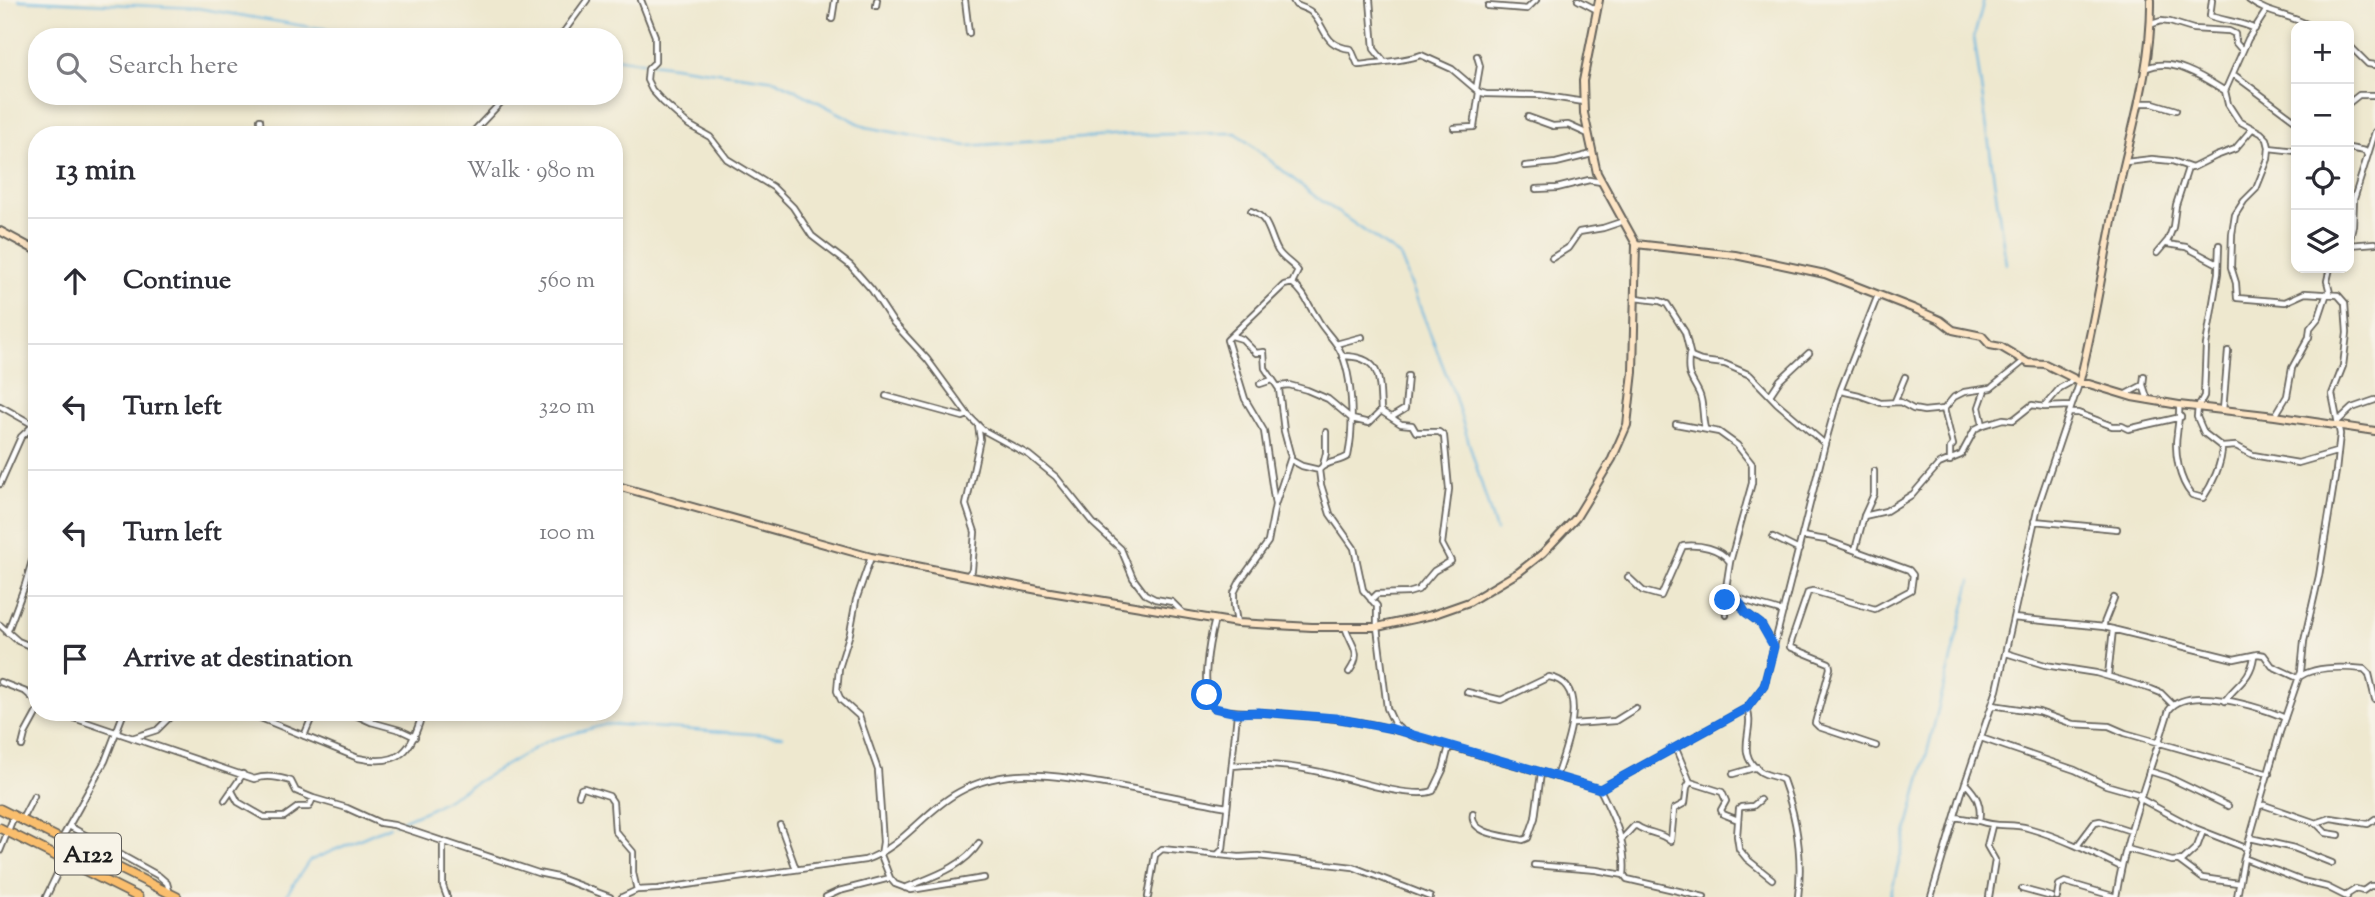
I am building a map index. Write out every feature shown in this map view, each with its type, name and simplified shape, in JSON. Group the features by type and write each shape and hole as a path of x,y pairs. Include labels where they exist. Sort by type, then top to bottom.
{"highway":[{"name":"A122","path":"0,809 172,896"},
{"name":"A122","path":"4,830 138,897"}],"street":[{"path":"567,28 587,0"},
{"path":"641,0 656,36 655,62 648,69 647,80 652,90 689,125 710,137 727,159 767,182 788,202 812,236 850,265 872,290 893,322 927,359 968,415 987,435 1028,455 1056,477 1093,523 1122,549 1133,578 1141,590 1155,599 1172,602 1184,615"},
{"path":"832,19 835,0"},
{"path":"965,0 969,33"},
{"path":"1293,0 1296,5 1311,11 1329,42 1350,49 1358,65 1384,60 1402,61 1421,55 1452,69 1477,91 1495,95 1563,97 1584,102"},
{"path":"1370,0 1374,49 1384,60"},
{"path":"1488,6 1527,9 1535,0"},
{"path":"1578,0 1597,10"},
{"path":"623,488 871,557 1237,623 1377,627 1432,615 1469,602 1543,553 1577,518 1612,459 1627,425 1633,372 1636,244 1601,182 1592,154 1584,102 1583,81 1599,0"},
{"path":"1931,897 1965,783 1992,705 2034,521 2079,384 2101,291 2115,204 2147,68 2152,24 2151,0"},
{"path":"2212,0 2210,16 2246,24 2255,29"},
{"path":"2249,0 2266,11 2299,21"},
{"path":"1507,1 1509,8"},
{"path":"2225,91 2242,50 2266,11"},
{"path":"2152,24 2161,21 2193,29 2230,32 2235,34 2236,43 2242,50"},
{"path":"2230,32 2232,22"},
{"path":"2354,50 2368,64 2375,65"},
{"path":"1454,128 1474,127 1480,71 1477,56"},
{"path":"2147,68 2157,64 2174,66 2225,91 2239,121 2267,139 2268,159 2256,189 2235,215 2231,267 2237,298 2285,302 2301,293 2329,293 2343,299 2345,303 2347,333 2343,366 2332,394 2338,424 2336,471 2319,576 2298,678 2244,858 2237,897"},
{"path":"2233,74 2291,117"},
{"path":"2354,99 2359,95 2375,95"},
{"path":"2140,103 2153,103 2176,110"},
{"path":"479,126 498,105"},
{"path":"1528,117 1553,126 1568,125 1588,134"},
{"path":"260,120 260,126"},
{"path":"2126,162 2172,160 2188,168 2235,149 2252,129"},
{"path":"2354,210 2354,199 2375,132"},
{"path":"2269,147 2291,151"},
{"path":"2354,149 2365,151 2368,156"},
{"path":"1525,166 1556,163 1592,154"},
{"path":"2167,244 2188,168"},
{"path":"1536,189 1557,188 1589,180 1601,182"},
{"path":"1251,211 1259,214 1268,224 1278,251 1298,271 1292,283 1284,285 1227,340 1245,399 1264,432 1275,505"},
{"path":"1552,258 1568,248 1579,232 1624,221"},
{"path":"0,231 28,246"},
{"path":"2354,244 2375,243"},
{"path":"1636,244 1699,249 1825,274 1940,320 1953,330 1982,336 1990,345 2001,347 2024,361 2045,364 2073,378 2079,384 2179,405 2375,431"},
{"path":"2157,253 2160,247 2167,244 2186,247 2218,264"},
{"path":"2219,245 2206,345 2204,396 2198,407 2197,417 2204,433 2222,447 2236,446 2253,455 2298,463 2337,452"},
{"path":"2275,416 2287,396 2292,368 2309,337 2309,328 2319,317 2329,293 2329,273"},
{"path":"1291,460 1301,466 1321,468 1341,461 1348,456 1352,419 1349,386 1342,356 1306,297 1292,283"},
{"path":"1215,620 1209,642 1207,695 1214,708 1237,713 1335,718 1393,729 1600,789 1747,708 1764,686 1840,391 1878,295"},
{"path":"1635,299 1667,304 1685,332 1689,354 1687,367 1693,386 1700,396 1705,428"},
{"path":"1231,336 1241,339 1256,353 1264,352 1265,368 1279,389 1291,460 1275,505 1268,542 1234,593 1237,623"},
{"path":"1336,344 1362,337"},
{"path":"2223,411 2228,351"},
{"path":"1770,395 1780,380 1809,353"},
{"path":"1689,354 1695,360 1725,364 1750,375 1825,444"},
{"path":"1279,389 1280,386 1289,385 1307,390 1328,399 1352,419 1369,423 1381,411 1379,373 1375,366 1362,358 1342,356"},
{"path":"1840,391 1881,404 1895,401 1924,411 1944,409 1954,397 1964,392 1992,388 2024,361"},
{"path":"1392,417 1405,409 1408,376"},
{"path":"2144,376 2143,384 2148,400"},
{"path":"1895,401 1905,377"},
{"path":"2044,407 2060,388 2073,378"},
{"path":"1260,384 1272,380"},
{"path":"2125,395 2143,384"},
{"path":"1983,425 1979,411 1980,399 1985,390"},
{"path":"886,396 963,417 968,415"},
{"path":"2338,424 2352,408 2375,400"},
{"path":"2179,405 2176,436 2180,474 2192,495 2203,498 2206,495 2208,485 2215,478 2222,447"},
{"path":"0,406 28,420"},
{"path":"1864,516 1886,511 1913,494 1939,464 1961,455 1975,429 2003,419 2013,420 2029,406 2071,406"},
{"path":"1944,409 1952,440 1950,461"},
{"path":"1371,600 1377,594 1418,590 1434,571 1451,561 1442,544 1449,489 1444,436 1439,432 1416,432 1412,425 1401,424 1381,411"},
{"path":"2069,413 2078,412 2112,426 2128,429 2180,416"},
{"path":"967,576 972,569 975,532 966,505 980,439 978,424"},
{"path":"1676,424 1705,428 1726,436 1752,464 1752,483 1730,562 1726,588 1745,612 1761,624 1774,647"},
{"path":"0,484 21,437 28,430"},
{"path":"1326,432 1321,485 1330,514 1354,548 1363,590 1378,610 1377,627 1387,708 1394,723 1413,736"},
{"path":"1855,550 1864,516 1874,494 1874,471"},
{"path":"2034,521 2117,529"},
{"path":"1802,536 1826,540 1855,550 1909,570 1913,575 1911,590 1875,609 1813,591 1808,592 1790,647 1829,663 1830,668 1815,723 1819,727 1876,746"},
{"path":"1773,537 1799,550"},
{"path":"1628,577 1643,591 1661,596 1683,546 1708,548 1723,554 1730,562"},
{"path":"871,557 853,611 850,633 839,668 837,691 841,700 859,716 877,770 883,842 881,855 890,878 904,889 984,878"},
{"path":"7,633 28,575"},
{"path":"1726,615 1725,600 1734,597 1783,612"},
{"path":"2104,628 2114,598"},
{"path":"2013,618 2113,629 2234,659 2264,655 2272,666 2298,678"},
{"path":"0,625 18,641 28,645"},
{"path":"1345,627 1357,654 1349,672"},
{"path":"2108,676 2113,629"},
{"path":"2006,653 2045,665 2108,676 2161,692 2173,705"},
{"path":"2225,701 2246,678 2253,666 2254,656"},
{"path":"2298,678 2315,670 2364,669 2369,674 2375,699"},
{"path":"1467,692 1501,700 1549,677 1561,681 1571,696 1573,724 1556,777"},
{"path":"0,682 28,694"},
{"path":"2173,705 2192,699 2225,701 2265,709 2285,718"},
{"path":"1992,705 2039,712 2073,724 2109,726 2269,774"},
{"path":"2022,889 2054,897 2059,885 2065,882 2116,897 2121,867 2140,797 2173,705"},
{"path":"1573,724 1615,721 1636,708"},
{"path":"1747,708 1747,754 1763,773 1783,780 1791,800 1800,853 1798,897"},
{"path":"1218,855 1223,849 1237,713"},
{"path":"22,746 32,721"},
{"path":"81,721 254,779 269,775 286,779 291,781 296,791 347,808 380,823 557,877 610,897"},
{"path":"61,840 105,761 121,721"},
{"path":"131,738 157,730 166,721"},
{"path":"268,721 358,758 374,761 396,758 406,751 415,737 420,721"},
{"path":"304,736 310,721"},
{"path":"371,722 415,737"},
{"path":"1980,738 2075,770 2140,797 2203,831 2247,848"},
{"path":"1232,766 1298,768 1399,791 1424,794 1433,791 1438,782 1449,746"},
{"path":"1622,839 1637,826 1663,835 1671,841 1674,809 1685,803 1690,782 1676,749"},
{"path":"1733,774 1756,767"},
{"path":"2149,771 2168,777 2228,806"},
{"path":"622,897 637,890 865,860 881,855 949,797 981,782 1007,775 1030,773 1065,776 1227,807"},
{"path":"1474,814 1474,827 1523,840 1528,838 1535,818 1541,773"},
{"path":"225,800 243,774"},
{"path":"1690,782 1722,792 1726,801 1721,810 1723,814 1738,820"},
{"path":"1965,783 1974,792 1980,806 1979,821"},
{"path":"579,795 584,788 609,796 613,802 615,831 633,852 633,873 637,890"},
{"path":"1600,789 1622,839 1624,876"},
{"path":"232,791 238,802 264,817 284,817 291,810 309,807 313,798"},
{"path":"0,851 4,830 18,818 34,796"},
{"path":"1760,800 1753,806 1741,807 1737,812 1740,849 1747,859 1772,879"},
{"path":"2259,806 2264,805 2316,823 2326,833 2339,835"},
{"path":"1955,817 1992,826 2025,827 2077,846 2121,867"},
{"path":"2316,823 2331,818 2368,824 2375,819"},
{"path":"2077,846 2095,822 2100,821 2131,831"},
{"path":"780,825 796,869"},
{"path":"68,826 159,876 167,883 172,896"},
{"path":"1989,897 1995,860 1987,846 1992,826"},
{"path":"2127,849 2179,861 2197,847 2203,831"},
{"path":"2250,838 2294,848 2332,863"},
{"path":"443,841 443,886 447,897"},
{"path":"904,889 963,861 979,843"},
{"path":"46,897 71,845"},
{"path":"1148,897 1154,855 1158,850 1180,849 1353,867 1421,896 1430,897"},
{"path":"1223,849 1228,855"},
{"path":"2244,858 2346,896 2356,889 2363,891 2375,886"},
{"path":"2179,861 2202,878 2214,882 2238,883"},
{"path":"1534,865 1596,870 1704,897"},
{"path":"826,897 890,878"}],"waterway":[{"path":"19,0 197,8 320,28"},
{"path":"1984,0 1974,37 2006,264"},
{"path":"623,59 776,80 866,127 967,146 1125,135 1236,133 1312,194 1400,256 1454,394 1496,531"},
{"path":"1890,897 1971,581"},
{"path":"395,824 432,808 547,741 607,724 783,736"},
{"path":"285,897 309,861 390,826"}],"route":[{"path":"1207,695 1214,708 1221,710 1335,718 1393,729 1600,789 1747,708 1764,686 1774,647 1765,629 1745,612 1739,601 1731,595 1725,600"}]}
